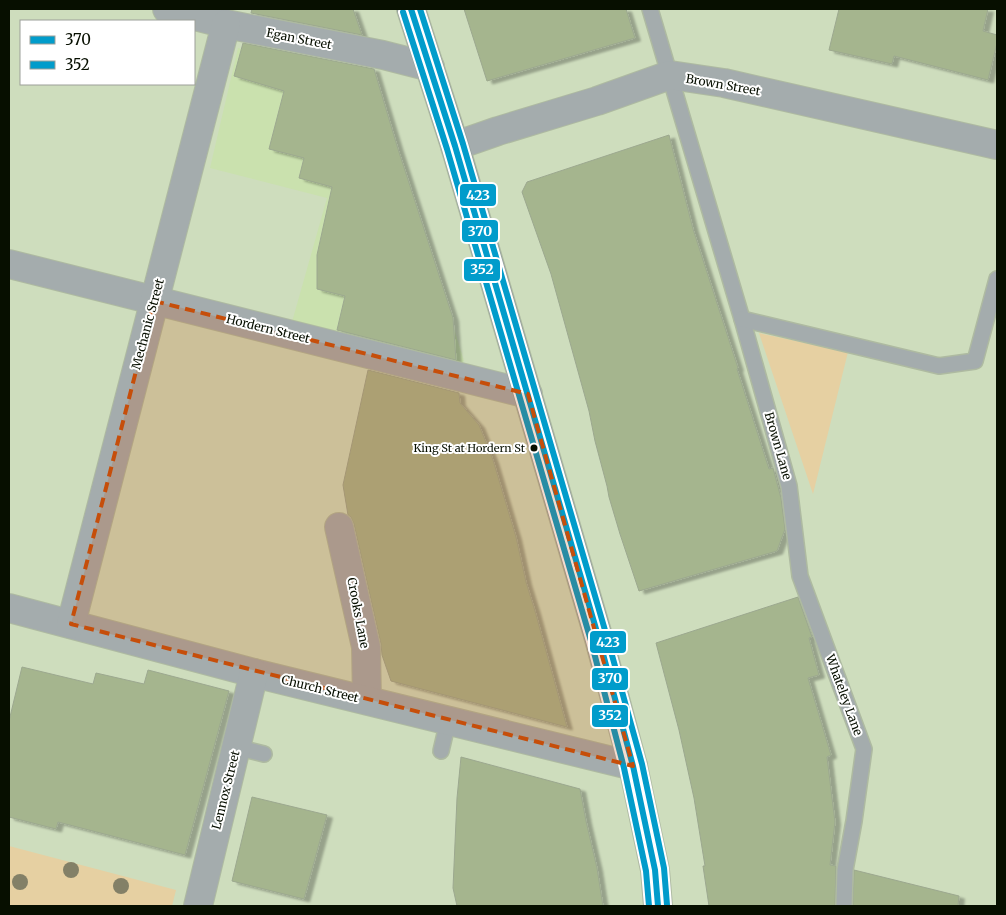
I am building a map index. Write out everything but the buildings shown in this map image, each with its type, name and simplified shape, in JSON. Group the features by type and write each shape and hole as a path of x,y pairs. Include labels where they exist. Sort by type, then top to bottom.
{"highway":[{"path":"411,9 455,146 599,639 633,766 655,870 658,906"}],"street":[{"name":"Egan Street","path":"167,9 226,24 383,55 430,67"},
{"name":"Mechanic Street","path":"71,624 226,24"},
{"name":"Brown Street","path":"455,146 506,128 597,101 670,75 724,83 997,145"},
{"name":"Hordern Street","path":"9,264 528,394"},
{"name":"Crooks Lane","path":"339,527 366,647 367,700"},
{"name":"Church Street","path":"9,608 254,673 633,766"},
{"name":"Lennox Street","path":"198,906 254,673"}],"lane":[{"name":"Brown Lane","path":"650,9 790,486 800,576"},
{"path":"742,319 939,366 975,361 997,279"},
{"name":"Whateley Lane","path":"800,576 864,749 845,870 844,906"},
{"path":"441,750 448,721"},
{"path":"236,747 264,754"}],"highlighted area":[{"path":"154,301 528,394 633,766 71,624"}],"shaded area":[{"path":"238,48 377,81 464,361 460,364 292,322 327,198 210,168"},
{"path":"759,333 848,352 813,494"},
{"path":"9,846 176,890 172,906 9,906"}],"transit line":[{"name":"370","path":"411,9 455,146 599,639 633,766 655,870 658,906"},
{"name":"423","path":"420,9 463,144 607,637 642,764 664,868 667,905"},
{"name":"352","path":"403,12 447,149 591,641 624,768 646,871 649,906"}],"place":[{"name":"King St at Hordern St","path":"534,448"}]}
